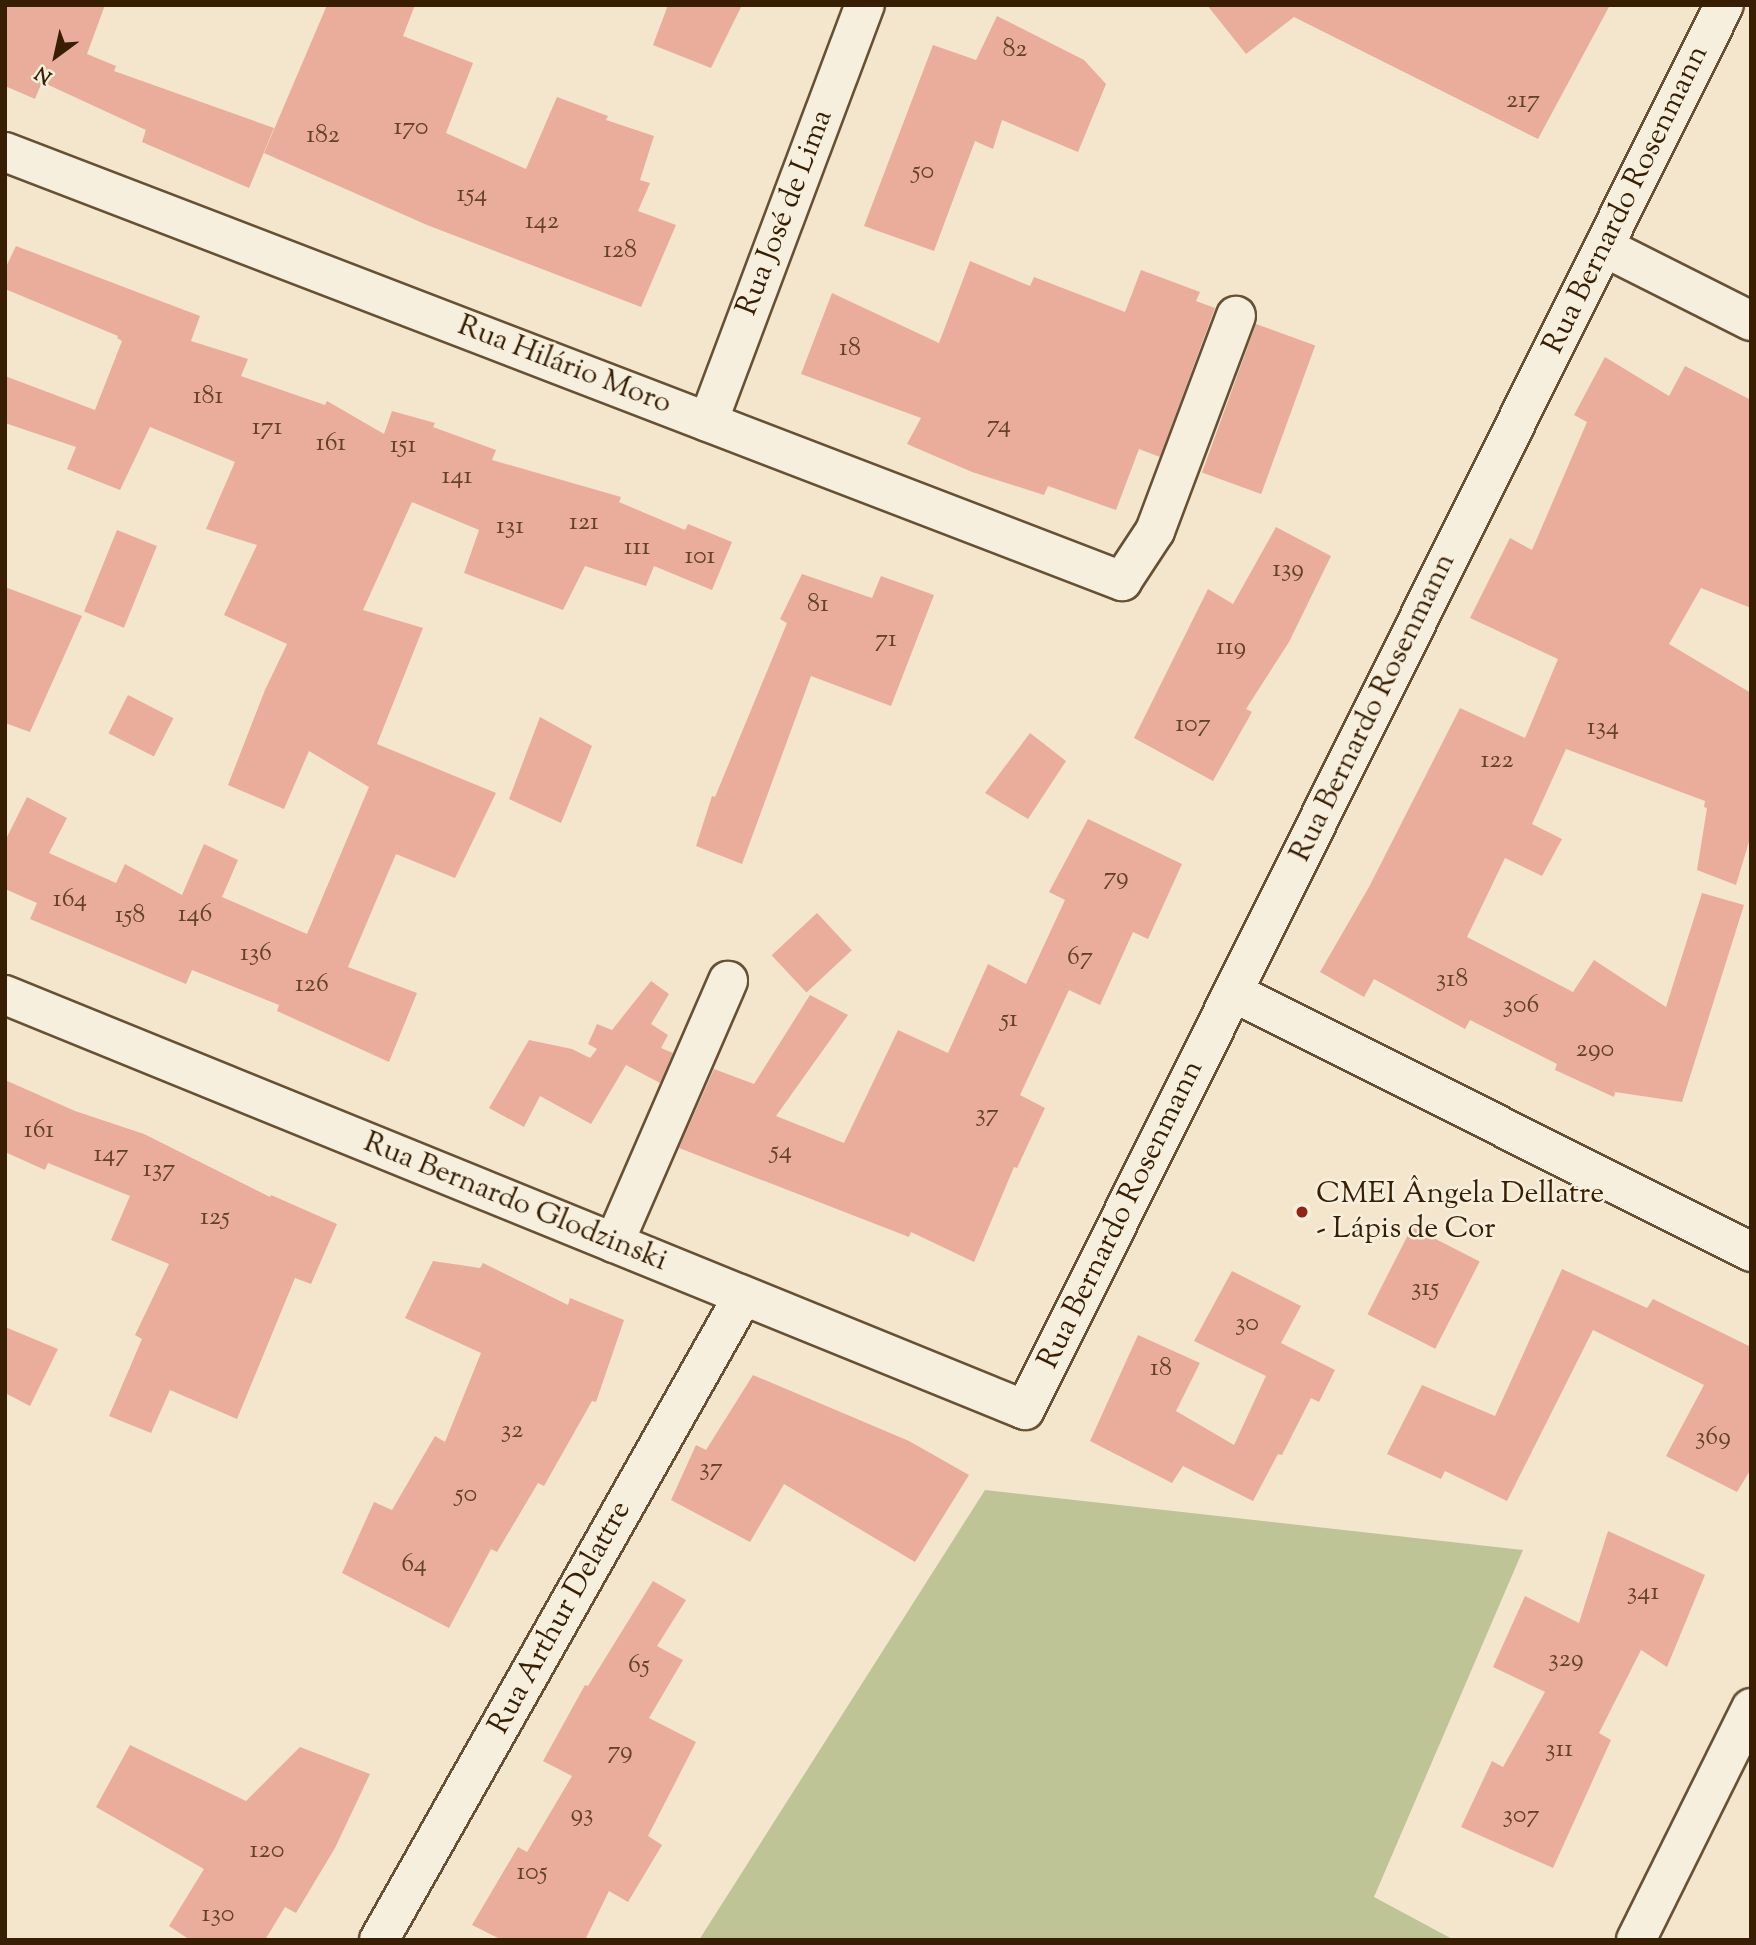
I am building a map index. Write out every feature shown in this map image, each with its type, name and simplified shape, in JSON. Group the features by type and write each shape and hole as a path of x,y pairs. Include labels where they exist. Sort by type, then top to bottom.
{"street":[{"name":"Rua José de Lima","path":"708,422 865,5"},
{"name":"Rua Bernardo Rosenmann","path":"1025,1410 1724,5"},
{"name":"Rua Hilário Moro","path":"5,152 1122,581 1155,531 1236,316"},
{"path":"1604,247 1751,321"},
{"path":"614,1243 728,981"},
{"path":"1233,992 1751,1252"},
{"name":"Rua Bernardo Glodzinski","path":"5,995 1025,1410"},
{"name":"Rua Arthur Delattre","path":"379,1940 743,1296"},
{"path":"1636,1940 1751,1709"}],"green space":[{"path":"985,1490 1523,1550 1374,1897 1454,1940 699,1940"}],"building":[{"path":"5,5 105,5 87,54 116,66 114,71 274,128 249,188 142,142 146,130 42,82 35,99 5,86"},
{"path":"327,5 415,5 403,36 473,63 446,133 526,169 557,97 608,116 606,120 654,136 640,180 650,183 638,211 676,225 641,307 427,225 264,153"},
{"path":"668,5 742,5 711,68 653,45"},
{"path":"1207,5 1610,5 1538,139 1294,17 1246,54"},
{"path":"997,16 1084,60 1106,84 1078,152 1002,120 993,149 975,141 934,251 864,226 933,45 976,60"},
{"path":"16,246 200,316 191,341 248,359 241,376 325,405 327,401 384,434 392,411 435,423 433,427 496,450 492,460 621,497 619,502 685,530 688,524 732,542 712,590 654,566 646,586 585,566 563,610 464,573 479,530 412,502 363,610 423,628 377,744 496,793 455,878 396,854 348,967 417,993 389,1062 277,1011 279,1005 192,970 186,984 30,919 37,903 5,889 5,841 27,797 67,818 49,853 116,883 125,864 182,895 204,844 238,860 222,897 307,934 369,787 309,751 284,809 228,785 265,690 287,644 224,615 257,545 206,529 235,462 150,427 120,490 67,469 76,447 5,423 5,376 95,410 122,341 118,336 5,289 5,269"},
{"path":"970,261 1030,286 1034,277 1125,312 1141,270 1200,292 1196,301 1215,308 1160,457 1139,449 1116,510 1048,486 1044,495 972,472 907,444 921,418 801,374 832,293 939,343"},
{"path":"1256,324 1315,346 1261,494 1202,472"},
{"path":"1605,357 1669,396 1685,366 1751,400 1751,608 1701,588 1669,644 1751,693 1751,835 1736,885 1697,870 1707,808 1704,807 1705,801 1566,749 1532,824 1562,839 1542,876 1505,858 1467,937 1573,992 1594,960 1666,1007 1702,893 1744,905 1682,1102 1615,1092 1614,1097 1555,1070 1557,1064 1470,1020 1465,1029 1374,979 1364,997 1320,972 1369,887 1460,708 1525,738 1558,659 1470,618 1510,538 1532,550 1587,422 1574,415"},
{"path":"1276,527 1331,556 1289,642 1246,709 1252,712 1213,781 1134,738 1208,589 1233,604"},
{"path":"117,530 157,546 124,628 84,612"},
{"path":"802,574 872,598 881,576 934,595 891,706 811,676 742,864 696,846 712,796 715,797 787,623 780,619"},
{"path":"5,587 82,616 30,732 5,723"},
{"path":"128,695 173,718 154,756 108,733"},
{"path":"540,717 592,746 561,823 509,799"},
{"path":"1030,733 1066,761 1028,819 985,793"},
{"path":"1088,819 1182,864 1148,939 1133,932 1100,1005 1069,990 1020,1095 1045,1108 1017,1168 1014,1167 974,1262 911,1232 909,1237 679,1148 714,1069 754,1084 810,995 848,1015 776,1116 844,1143 898,1030 948,1053 988,964 1026,984 1065,900 1049,892"},
{"path":"817,913 852,950 806,993 772,955"},
{"path":"651,981 669,994 651,1024 668,1035 661,1048 673,1053 660,1083 626,1065 591,1124 540,1096 524,1127 489,1108 529,1040 572,1049 590,1058 597,1049 588,1044 597,1024 612,1030"},
{"path":"5,1080 75,1111 144,1134 270,1197 271,1195 337,1224 311,1284 295,1278 237,1419 170,1390 151,1433 109,1416 142,1339 135,1335 169,1264 111,1240 130,1196 48,1163 45,1170 5,1152"},
{"path":"1412,1227 1480,1262 1435,1349 1368,1314"},
{"path":"433,1261 480,1268 483,1263 568,1305 570,1298 624,1320 596,1402 592,1401 544,1486 538,1483 497,1552 491,1549 449,1628 342,1573 374,1502 392,1510 435,1436 445,1442 481,1353 405,1318"},
{"path":"1562,1269 1647,1308 1653,1299 1751,1347 1751,1469 1737,1492 1666,1456 1704,1385 1593,1330 1507,1501 1445,1471 1441,1479 1387,1454 1422,1385 1495,1416"},
{"path":"1232,1271 1301,1306 1281,1343 1335,1370 1319,1402 1311,1398 1282,1455 1278,1454 1253,1501 1183,1466 1172,1483 1090,1441 1138,1335 1200,1363 1176,1411 1234,1445 1266,1376 1194,1341"},
{"path":"5,1327 58,1349 30,1406 5,1393"},
{"path":"753,1375 909,1441 969,1475 915,1562 784,1484 750,1542 671,1500 696,1445 706,1450"},
{"path":"1608,1531 1705,1575 1667,1667 1641,1650 1599,1733 1611,1740 1553,1868 1461,1827 1492,1761 1503,1767 1545,1692 1493,1667 1525,1596 1579,1623"},
{"path":"653,1581 686,1600 657,1646 683,1660 649,1718 696,1742 648,1836 662,1845 628,1902 609,1891 585,1940 502,1940 472,1925 518,1847 527,1852 572,1776 543,1761 585,1685 588,1686"},
{"path":"130,1745 246,1801 300,1747 370,1774 335,1848 296,1913 285,1907 265,1940 190,1940 169,1926 204,1869 96,1807"}],"place":[{"name":"CMEI Ângela Dellatre - Lápis de Cor","path":"1302,1212"}]}
